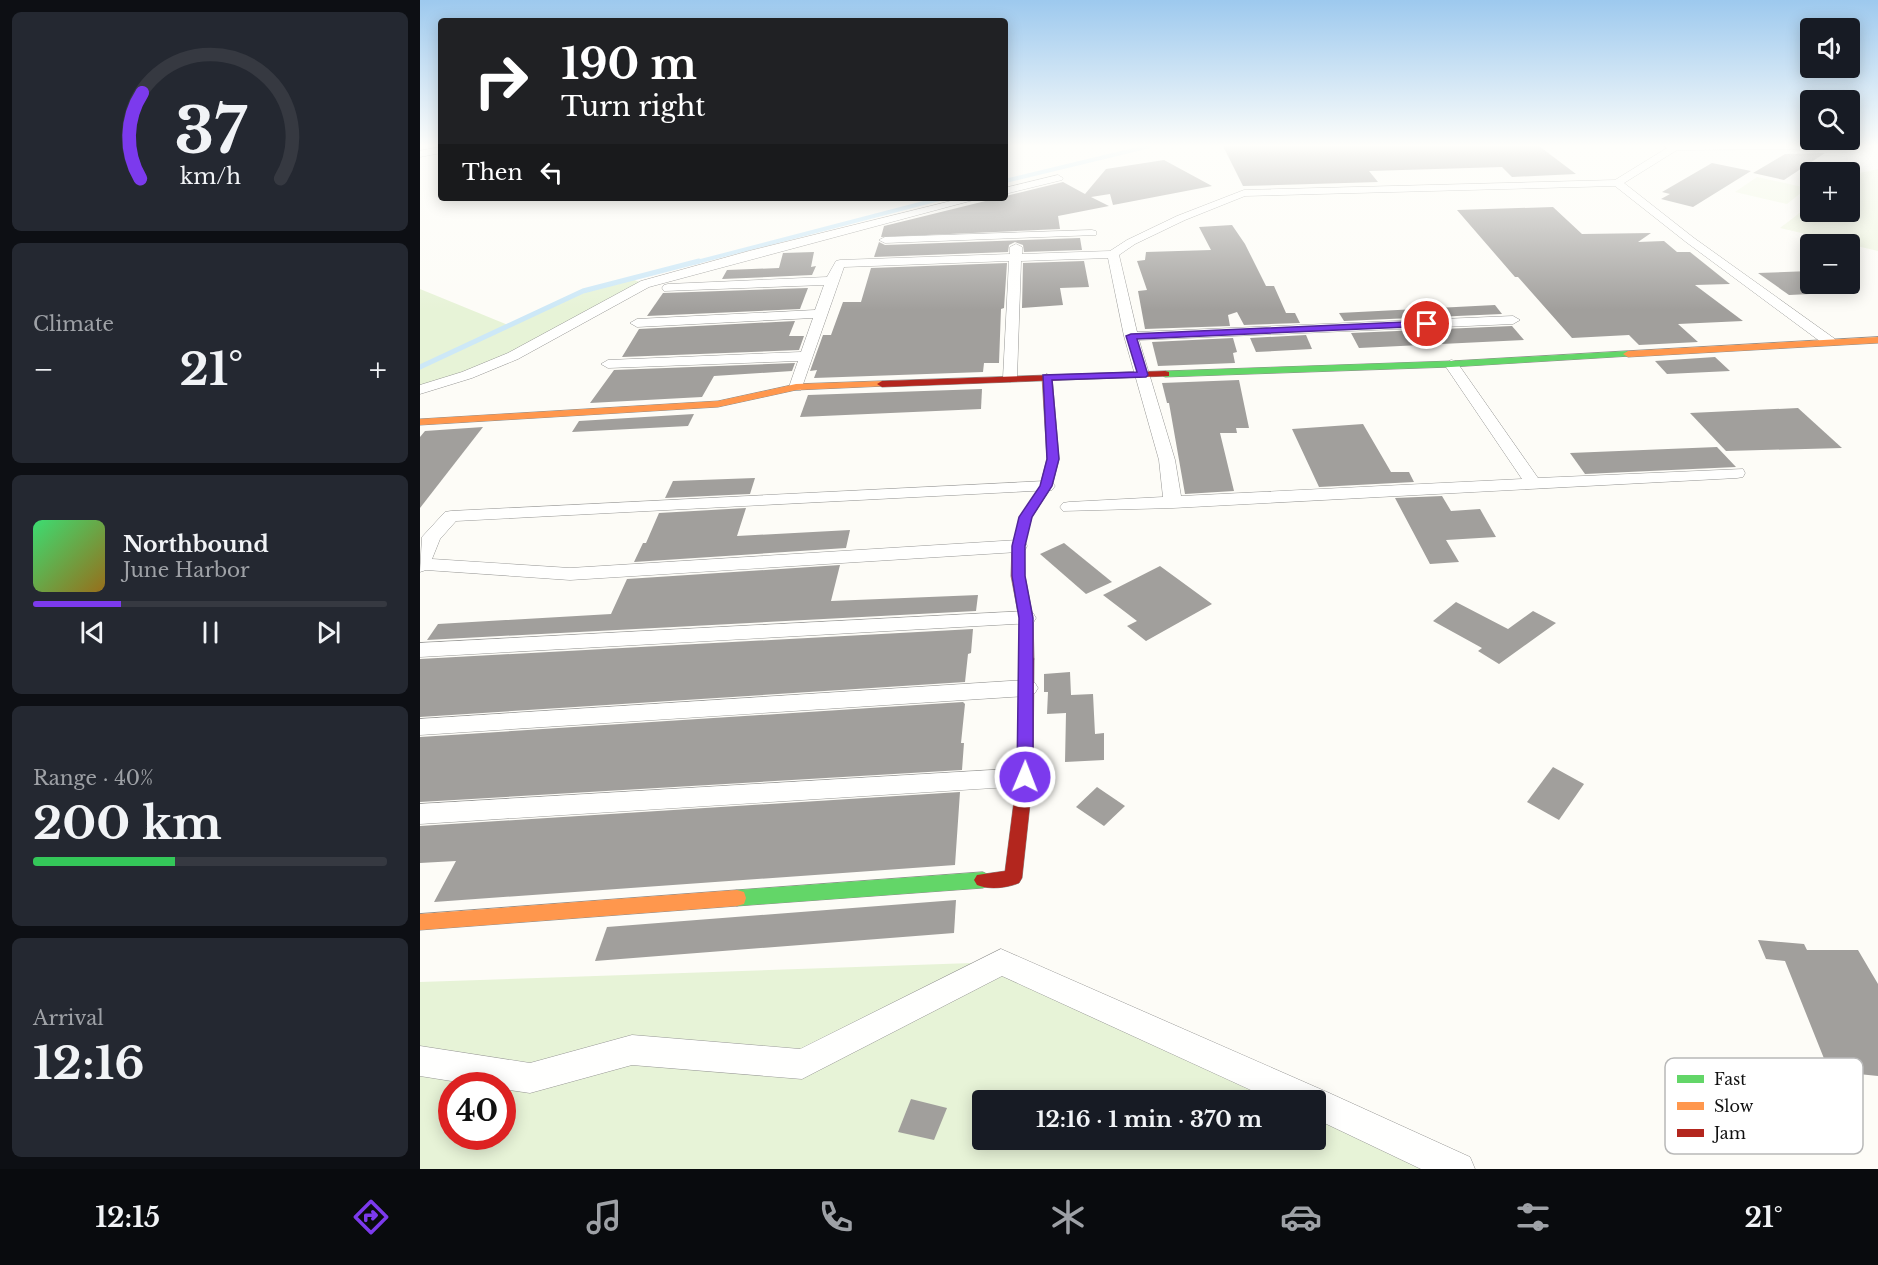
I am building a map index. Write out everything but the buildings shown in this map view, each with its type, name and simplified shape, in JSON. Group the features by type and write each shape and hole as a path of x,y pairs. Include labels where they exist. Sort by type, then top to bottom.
{"street":[{"path":"420,390 467,375 513,356 645,284 753,254 964,201"},
{"path":"796,387 805,356 840,264 1113,254 1131,242 1181,218 1225,201"},
{"path":"1639,201 1830,342"},
{"path":"1010,378 1015,230"},
{"path":"885,240 1015,230 1092,233"},
{"path":"1113,254 1131,336 1167,460 1173,503"},
{"path":"668,288 832,281"},
{"path":"637,323 821,314"},
{"path":"1131,336 1513,320"},
{"path":"420,422 718,404 796,387 1450,364 1878,340"},
{"path":"608,364 805,356"},
{"path":"1450,364 1534,484"},
{"path":"420,922 1013,878 1025,777 1027,688 1026,618 1018,576 1018,546 1026,517 1046,486 1053,459 1047,377"},
{"path":"1069,507 1737,473"},
{"path":"1018,546 570,574 420,565 431,537 451,516 1046,486"},
{"path":"420,650 1026,618"},
{"path":"420,727 1027,688"},
{"path":"420,814 1025,777"},
{"path":"420,1061 530,1078 632,1050 802,1064 1001,962 1286,1090"},
{"path":"1326,1108 1458,1169"}],"green space":[{"path":"1772,201 1791,201 1787,204"},
{"path":"1860,201 1878,201 1878,251 1860,247 1860,234 1806,234 1780,228 1800,213 1800,222 1860,222"},
{"path":"629,278 645,284 561,331 420,390 420,289 508,325 583,291"},
{"path":"1001,962 1286,1090 972,1090 972,1150 1326,1150 1326,1108 1458,1169 420,1169 420,982"}],"waterway":[{"path":"693,263 931,201"},
{"path":"420,367 583,291 699,261"}],"traffic: fast":[{"path":"1165,374 1451,364 1628,354"},
{"path":"737,898 983,880"}],"traffic: slow":[{"path":"1628,354 1878,340"},
{"path":"1027,659 1026,618 1018,576 1018,546 1026,517 1046,486 1053,459 1047,377"},
{"path":"420,422 718,404 796,387 882,384"},
{"path":"420,922 737,898"}],"traffic: jam":[{"path":"882,384 1165,374"},
{"path":"983,880 1013,878 1025,777 1027,659"}],"route":[{"path":"1025,777 1026,618 1018,576 1018,546 1026,517 1046,486 1053,459 1047,377 1143,375 1131,336 1427,324"}]}
